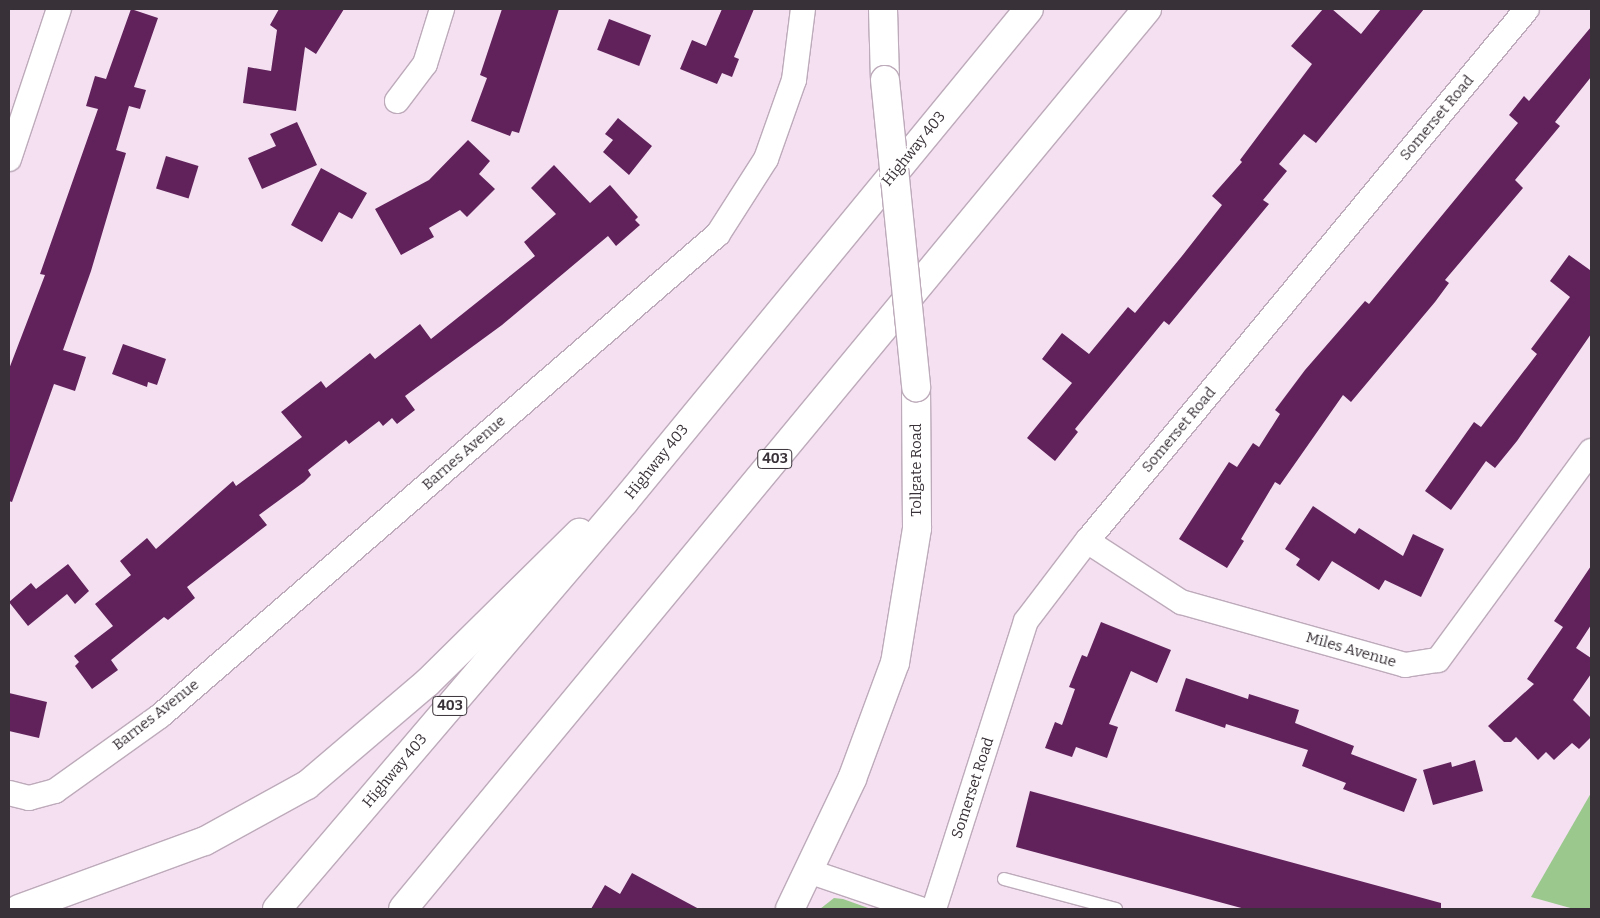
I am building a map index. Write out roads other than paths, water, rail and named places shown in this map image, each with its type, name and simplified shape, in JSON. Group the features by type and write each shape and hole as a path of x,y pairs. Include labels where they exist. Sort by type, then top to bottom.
{"main road":[{"name":"Tollgate Road","path":"790,909 852,779 895,663 917,528 916,387 885,80 883,9"},
{"name":"Highway 403","path":"277,909 624,502 1029,9"},
{"name":"403","path":"403,909 1147,9"},
{"path":"19,909 205,841 307,785 428,683 570,539 624,502"}],"street":[{"path":"9,159 59,9"},
{"path":"397,102 425,64 442,9"},
{"name":"Barnes Avenue","path":"9,793 29,798 55,791 160,716 718,234 766,159 794,80 803,9"},
{"name":"Somerset Road","path":"934,909 1026,621 1087,541 1528,9"},
{"name":"Miles Avenue","path":"1087,541 1181,602 1405,665 1438,660 1591,451"},
{"path":"808,871 920,909"}],"lane":[{"path":"1004,879 1116,909"}]}
